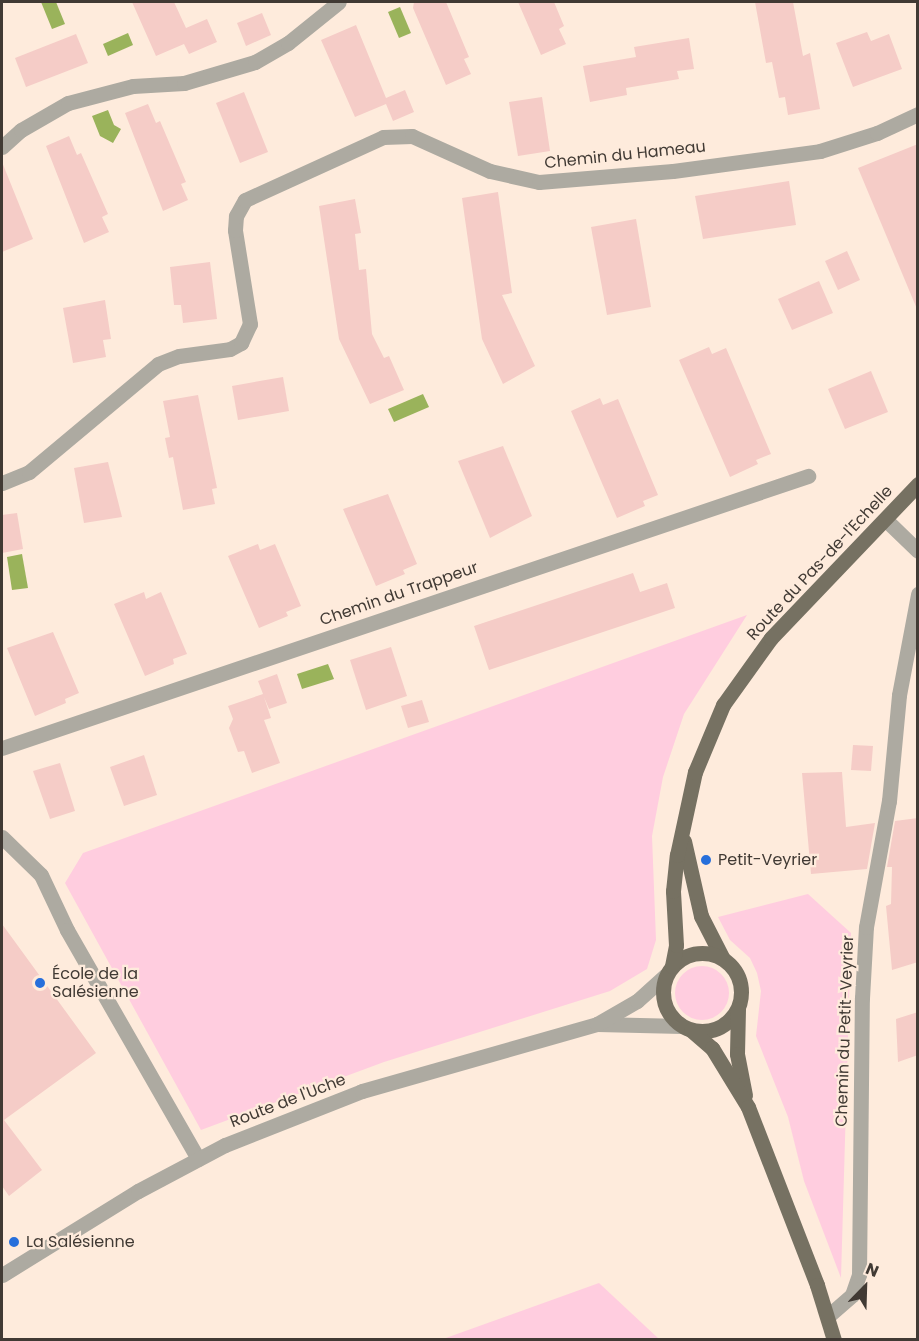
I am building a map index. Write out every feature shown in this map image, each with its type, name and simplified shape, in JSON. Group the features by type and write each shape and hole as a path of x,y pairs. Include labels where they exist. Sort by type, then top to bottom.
{"main road":[{"name":"Route du Pas-de-l'Echelle","path":"669,971 676,945 674,875 695,772 723,705 771,638 887,521 918,484"},
{"name":"Route du Pas-de-l'Echelle","path":"683,832 701,916 723,959"},
{"path":"748,1107 712,1048 666,1010 663,999 669,971 696,953 723,959 739,980 737,1054 748,1107 828,1316 834,1340"},
{"path":"687,1028 714,1030 732,1017 738,1007"}],"street":[{"path":"2,147 21,130 68,103 133,86 184,83 255,62 288,43 339,2"},
{"name":"Chemin du Hameau","path":"2,483 28,472 158,364 179,356 230,349 241,343 250,324 235,230 236,216 245,200 383,137 412,136 490,171 539,182 673,171 820,151 849,143 918,114"},
{"name":"Chemin du Trappeur","path":"2,748 808,476"},
{"path":"887,521 918,551"},
{"name":"Chemin du Petit-Veyrier","path":"828,1316 852,1295 859,1275 862,998 866,927 889,801 906,646 918,594"},
{"path":"2,837 41,875 67,930 198,1159"},
{"name":"Route de l'Uche","path":"2,1275 8,1267 198,1159 327,1103 597,1024 637,1001 669,971"},
{"name":"Route de l'Uche","path":"597,1024 687,1028"}],"shaded area":[{"path":"41,2 56,2 65,24 52,29"},
{"path":"400,7 411,33 399,38 388,12"},
{"path":"128,33 133,45 108,56 103,44"},
{"path":"108,110 114,125 121,129 113,143 100,136 92,116"},
{"path":"423,394 429,407 394,422 388,409"},
{"path":"22,554 28,588 12,590 7,557"},
{"path":"747,615 684,714 663,777 652,836 656,940 647,969 610,991 384,1062 201,1130 65,883 83,853"},
{"path":"328,664 334,679 302,689 297,674"},
{"path":"808,894 851,933 841,1278 804,1181 788,1117 756,1036 761,991 757,973 750,958 730,940 718,917"},
{"path":"702,966 712,968 721,974 727,983 729,993 727,1003 721,1012 712,1018 702,1020 692,1018 683,1012 677,1003 675,993 677,983 683,974 692,968"},
{"path":"599,1283 659,1339 443,1339"}],"building":[{"path":"132,2 174,2 186,28 207,19 217,42 189,54 184,44 156,56"},
{"path":"414,2 446,2 469,57 464,59 471,74 446,85 413,8"},
{"path":"518,2 554,2 564,26 559,29 566,44 541,55"},
{"path":"755,2 793,2 803,56 810,53 820,109 788,115 785,97 779,98 772,62 766,63"},
{"path":"262,13 271,35 246,46 237,23"},
{"path":"356,25 386,98 405,90 414,112 393,121 386,104 355,117 321,40"},
{"path":"867,32 871,41 889,34 902,69 853,87 836,43"},
{"path":"76,34 88,63 26,87 15,58"},
{"path":"689,38 694,69 677,71 679,79 626,88 627,95 590,102 583,66 636,57 634,47"},
{"path":"244,92 268,152 240,163 216,103"},
{"path":"542,97 550,151 518,156 509,102"},
{"path":"148,104 156,123 160,121 186,182 181,184 188,200 163,211 125,113"},
{"path":"69,136 77,155 81,153 108,214 102,217 109,232 84,243 46,146"},
{"path":"918,144 918,309 917,309 858,168"},
{"path":"2,162 33,239 2,252"},
{"path":"789,181 796,225 703,239 695,196"},
{"path":"498,192 512,293 502,295 535,366 503,384 482,339 462,198"},
{"path":"355,199 361,233 355,234 359,270 366,269 372,334 384,358 389,356 404,390 370,404 339,339 319,206"},
{"path":"636,219 651,307 607,315 591,227"},
{"path":"847,251 860,280 838,290 825,261"},
{"path":"210,262 217,319 183,323 181,305 174,305 170,267"},
{"path":"819,281 833,313 792,330 778,299"},
{"path":"105,300 111,339 103,340 106,357 73,363 63,308"},
{"path":"709,347 712,354 726,348 771,454 756,460 758,464 730,477 679,360"},
{"path":"871,371 888,412 845,429 828,389"},
{"path":"283,377 289,411 238,420 232,386"},
{"path":"198,395 217,488 212,489 215,504 183,510 173,457 169,458 165,438 170,437 163,401"},
{"path":"600,398 603,405 618,399 658,495 643,501 645,506 617,518 571,411"},
{"path":"503,446 532,516 490,538 458,461"},
{"path":"108,462 122,517 84,523 74,468"},
{"path":"388,494 417,564 403,570 405,574 376,586 343,509"},
{"path":"17,513 23,549 2,553 2,515"},
{"path":"258,544 260,550 275,544 301,606 286,612 288,616 259,628 228,556"},
{"path":"633,573 640,592 667,583 675,608 489,670 474,626"},
{"path":"144,592 146,599 161,592 187,654 173,659 174,664 145,676 114,604"},
{"path":"53,632 79,693 65,699 66,703 35,716 7,648"},
{"path":"391,647 407,696 366,710 350,660"},
{"path":"277,674 287,703 269,709 264,697 271,718 264,720 280,763 252,773 244,751 238,752 229,728 233,719 228,706 263,694 258,681"},
{"path":"422,700 429,722 408,728 401,706"},
{"path":"853,745 873,746 871,771 851,770"},
{"path":"144,755 157,795 124,806 110,767"},
{"path":"60,763 75,811 50,819 33,771"},
{"path":"842,772 846,827 875,823 867,869 811,874 802,773"},
{"path":"918,818 918,962 892,970 886,906 891,904 892,867 887,867 895,821"},
{"path":"2,924 96,1053 4,1120 42,1170 9,1196 2,1186"},
{"path":"918,1012 918,1055 898,1062 896,1019"}],"place":[{"name":"Petit-Veyrier","path":"706,860"},
{"name":"École de la Salésienne","path":"40,983"},
{"name":"La Salésienne","path":"14,1242"}]}
